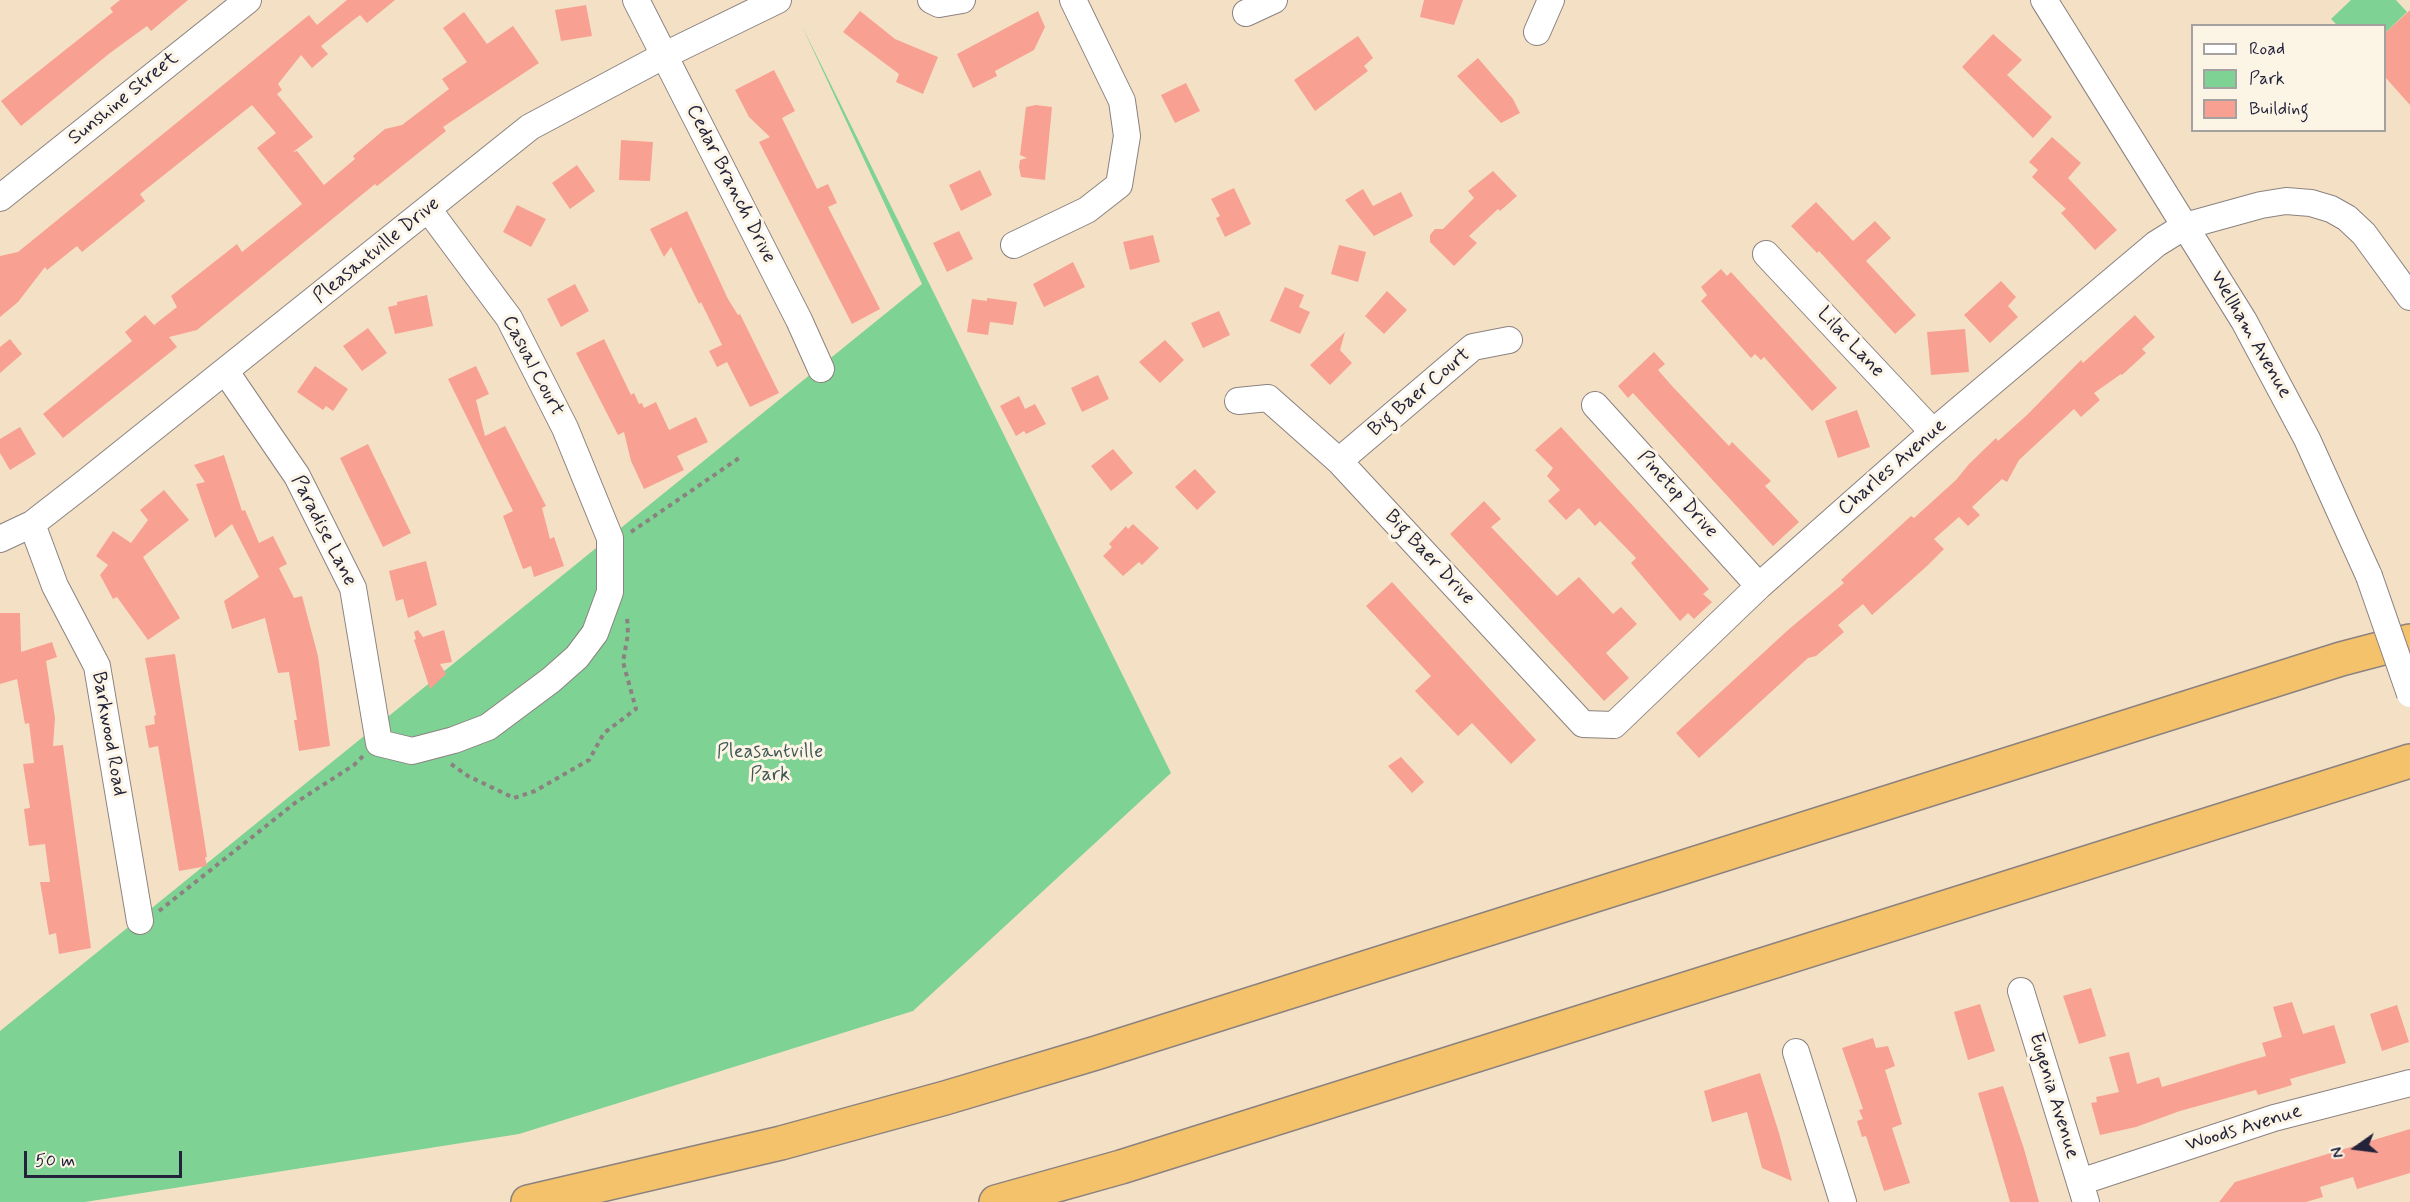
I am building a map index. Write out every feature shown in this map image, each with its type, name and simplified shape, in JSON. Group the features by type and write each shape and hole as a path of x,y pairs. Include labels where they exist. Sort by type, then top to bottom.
{"highway":[{"path":"528,1202 781,1143 956,1095 2341,659 2410,641"},
{"path":"996,1202 1120,1167 2410,761"}],"street":[{"name":"Sunshine Street","path":"0,198 248,0"},
{"name":"Cedar Branch Drive","path":"636,0 806,334 821,369"},
{"name":"Pleasantville Drive","path":"0,539 32,524 226,372 530,127 665,55 778,0"},
{"path":"931,0 939,4 962,0"},
{"path":"1014,245 1084,211 1119,185 1127,136 1122,101 1073,0"},
{"path":"1246,13 1274,0"},
{"path":"1537,32 1551,0"},
{"name":"Wellham Avenue","path":"2055,3 2185,226 2244,321 2289,404 2327,480 2369,576 2410,694"},
{"name":"Charles Avenue","path":"1614,725 1759,586 1933,432 2156,244 2185,226 2261,204 2286,201 2311,203 2331,209 2347,218 2364,234 2410,297"},
{"name":"Casual Court","path":"379,743 412,751 454,741 488,728 552,680 577,657 595,633 610,592 610,538 565,428 509,318 428,209"},
{"name":"Lilac Lane","path":"1766,254 1933,432"},
{"name":"Big Baer Court","path":"1339,461 1473,347 1509,340"},
{"name":"Paradise Lane","path":"226,372 297,476 353,588 379,743"},
{"name":"Big Baer Drive","path":"1238,401 1268,398 1339,461 1582,724 1614,725"},
{"name":"Pinetop Drive","path":"1594,405 1759,586"},
{"name":"Barkwood Road","path":"32,524 55,586 97,666 140,921"},
{"name":"Eugenia Avenue","path":"2021,991 2083,1192"},
{"path":"1796,1052 1843,1202"},
{"name":"Woods Avenue","path":"2083,1192 2274,1118 2410,1083"}],"path":[{"path":"140,921 158,912 295,803 354,765 379,743"}],"green space":[{"path":"2351,0 2396,0 2407,12 2386,32 2386,24 2336,24 2331,19"},
{"name":"Pleasantville Park","path":"801,24 1171,773 913,1011 519,1134 85,1202 0,1202 0,1031 922,284"}],"building":[{"path":"120,0 188,0 151,31 147,26 110,53 21,126 1,101 113,12 110,8"},
{"path":"347,0 395,0 367,23 360,15 321,46 328,54 312,68 301,55 278,84 282,90 277,94 313,137 293,152 297,151 324,185 355,159 353,156 385,129 402,125 449,89 442,79 467,62 443,28 464,12 487,44 513,26 539,63 443,127 446,131 377,186 375,184 197,330 169,337 177,347 63,438 43,414 132,341 125,332 145,315 154,325 177,307 171,296 237,244 242,252 302,204 257,148 276,133 252,105 140,194 145,201 82,252 77,246 47,270 45,267 18,302 0,317 0,256 18,252 309,15 317,25"},
{"path":"1424,0 1463,0 1454,25 1420,17"},
{"path":"586,5 592,36 561,41 555,10"},
{"path":"2410,10 2410,105 2386,78 2386,32"},
{"path":"860,11 895,39 938,57 923,94 896,82 899,74 843,32"},
{"path":"1038,11 1045,27 1034,50 995,71 997,76 973,88 957,54"},
{"path":"1993,34 2022,60 2007,75 2052,117 2033,138 1962,67"},
{"path":"1358,36 1373,58 1364,66 1368,71 1315,111 1294,80"},
{"path":"1478,58 1513,99 1520,113 1501,123 1457,76"},
{"path":"774,70 795,111 782,118 817,189 828,184 837,203 828,207 880,309 852,324 759,142 770,137 749,117 735,90"},
{"path":"1186,83 1200,111 1175,123 1161,95"},
{"path":"1036,105 1052,107 1045,180 1021,177 1019,167 1020,160 1027,158 1020,155 1026,107"},
{"path":"2052,137 2081,163 2068,178 2117,230 2095,250 2061,213 2066,209 2032,177 2038,170 2029,162"},
{"path":"621,140 653,142 650,181 619,180"},
{"path":"577,165 595,191 570,209 552,183"},
{"path":"980,170 992,195 961,211 949,185"},
{"path":"1493,171 1517,196 1500,211 1498,209 1469,236 1477,243 1454,266 1430,242 1430,235 1435,229 1443,229 1474,198 1468,191"},
{"path":"1234,188 1251,224 1225,237 1216,218 1220,216 1211,199"},
{"path":"1363,189 1373,206 1401,192 1413,216 1374,236 1345,200"},
{"path":"1816,202 1853,241 1875,221 1891,238 1866,261 1916,315 1895,334 1819,251 1817,253 1791,226"},
{"path":"517,205 546,219 531,247 503,232"},
{"path":"687,211 728,299 738,315 740,314 779,393 750,407 727,362 717,367 709,351 722,345 671,247 664,257 650,229"},
{"path":"959,231 973,259 947,272 933,243"},
{"path":"1153,235 1160,262 1130,270 1123,242"},
{"path":"1339,245 1366,252 1358,282 1331,274"},
{"path":"1073,262 1085,287 1044,307 1033,284"},
{"path":"1721,269 1727,276 1731,272 1837,388 1812,411 1764,357 1761,360 1755,354 1751,358 1701,301 1707,295 1701,287"},
{"path":"2001,281 2016,297 2008,306 2018,317 1990,343 1964,315"},
{"path":"575,284 589,311 561,327 547,299"},
{"path":"1285,287 1304,295 1299,307 1310,312 1300,334 1270,321"},
{"path":"1387,291 1407,310 1384,334 1365,316"},
{"path":"427,295 433,326 395,334 388,307 397,305 397,302"},
{"path":"987,298 1017,302 1013,325 990,322 988,335 967,332 972,299 987,301"},
{"path":"1219,311 1230,335 1203,348 1191,323"},
{"path":"2135,315 2155,337 2142,349 2146,353 2122,375 2094,393 2100,400 2081,417 2074,409 2019,460 2007,482 2002,479 1972,507 1980,515 1968,526 1959,517 1934,539 1944,549 1927,566 1872,615 1863,604 1838,625 1844,632 1816,656 1808,658 1699,758 1676,733 1788,630 1844,583 1841,580 1911,516 1914,518 1956,480 1996,438 1998,441 2027,415 2081,360 2083,363"},
{"path":"368,328 387,353 362,371 343,346"},
{"path":"1965,329 1969,372 1931,375 1927,332"},
{"path":"1345,332 1340,350 1352,363 1330,385 1310,365"},
{"path":"10,339 22,354 0,373 0,347"},
{"path":"604,339 631,395 634,393 639,404 642,403 644,408 656,402 669,430 696,417 708,442 677,456 684,470 644,489 631,461 624,432 618,435 576,353"},
{"path":"1165,340 1184,360 1160,383 1139,362"},
{"path":"1654,352 1665,364 1658,370 1729,446 1732,442 1771,481 1765,486 1799,522 1773,546 1633,393 1628,398 1618,386"},
{"path":"315,366 348,389 333,411 326,406 323,410 297,392"},
{"path":"476,366 489,394 476,400 485,436 505,426 546,506 542,508 550,539 554,537 564,566 534,577 531,566 523,569 503,516 513,511 448,379"},
{"path":"1098,375 1109,399 1082,412 1071,388"},
{"path":"1019,396 1025,409 1035,404 1046,424 1026,434 1024,431 1016,436 1000,406"},
{"path":"1857,410 1870,447 1838,458 1825,421"},
{"path":"20,427 36,454 10,470 0,453 0,439"},
{"path":"1561,427 1709,589 1703,594 1712,602 1694,619 1688,613 1680,621 1631,563 1636,558 1600,521 1595,526 1579,508 1566,520 1548,501 1560,490 1547,476 1553,468 1535,450"},
{"path":"368,444 411,533 383,547 340,458"},
{"path":"1113,449 1133,473 1111,491 1091,466"},
{"path":"224,455 242,511 245,510 259,543 273,536 287,564 279,568 294,598 302,596 318,656 330,746 299,751 294,720 297,720 289,672 278,673 265,618 232,629 224,601 259,577 232,524 215,538 196,484 205,482 194,465"},
{"path":"1195,469 1216,492 1197,510 1175,487"},
{"path":"164,490 189,520 143,557 180,618 148,640 117,597 113,599 100,575 108,565 96,556 113,531 131,543 148,520 140,510"},
{"path":"1484,501 1501,519 1491,527 1557,596 1579,577 1613,614 1621,607 1637,624 1606,653 1629,678 1604,701 1450,534"},
{"path":"1133,524 1159,548 1142,565 1139,562 1123,576 1103,556 1112,547 1109,544 1126,526 1128,529"},
{"path":"426,561 437,605 408,618 403,599 396,601 389,571"},
{"path":"1392,582 1536,740 1511,764 1472,723 1458,736 1415,691 1431,676 1366,606"},
{"path":"0,613 20,613 21,652 52,642 57,657 46,661 55,718 53,746 63,745 91,948 59,954 56,933 49,935 40,882 50,882 45,844 29,846 24,809 30,808 23,764 34,763 29,723 25,724 17,679 0,684"},
{"path":"418,630 423,637 444,630 452,662 440,664 446,674 430,689 414,640 416,639 414,632"},
{"path":"175,654 207,857 205,857 207,866 179,871 158,746 149,748 145,726 155,724 154,716 156,715 145,658"},
{"path":"1401,757 1424,782 1412,793 1388,766"},
{"path":"2091,988 2106,1036 2079,1044 2063,996"},
{"path":"2292,1002 2303,1034 2334,1025 2346,1063 2290,1079 2292,1085 2279,1089 2258,1095 2256,1090 2180,1111 2136,1127 2100,1135 2091,1103 2097,1102 2096,1097 2119,1092 2109,1057 2129,1052 2137,1084 2159,1077 2162,1087 2266,1056 2262,1043 2282,1037 2273,1007"},
{"path":"1980,1004 1995,1051 1968,1060 1954,1012"},
{"path":"2397,1005 2409,1042 2382,1051 2370,1014"},
{"path":"1873,1038 1876,1048 1888,1046 1895,1066 1885,1070 1902,1124 1892,1128 1910,1183 1884,1191 1866,1136 1862,1137 1857,1121 1863,1119 1859,1110 1863,1109 1842,1048"},
{"path":"1760,1073 1792,1181 1762,1168 1747,1112 1712,1122 1704,1091"},
{"path":"2003,1086 2039,1202 2010,1202 1978,1093"},
{"path":"2410,1129 2410,1173 2357,1189 2353,1177 2320,1187 2323,1197 2306,1202 2219,1202 2235,1182"}]}
